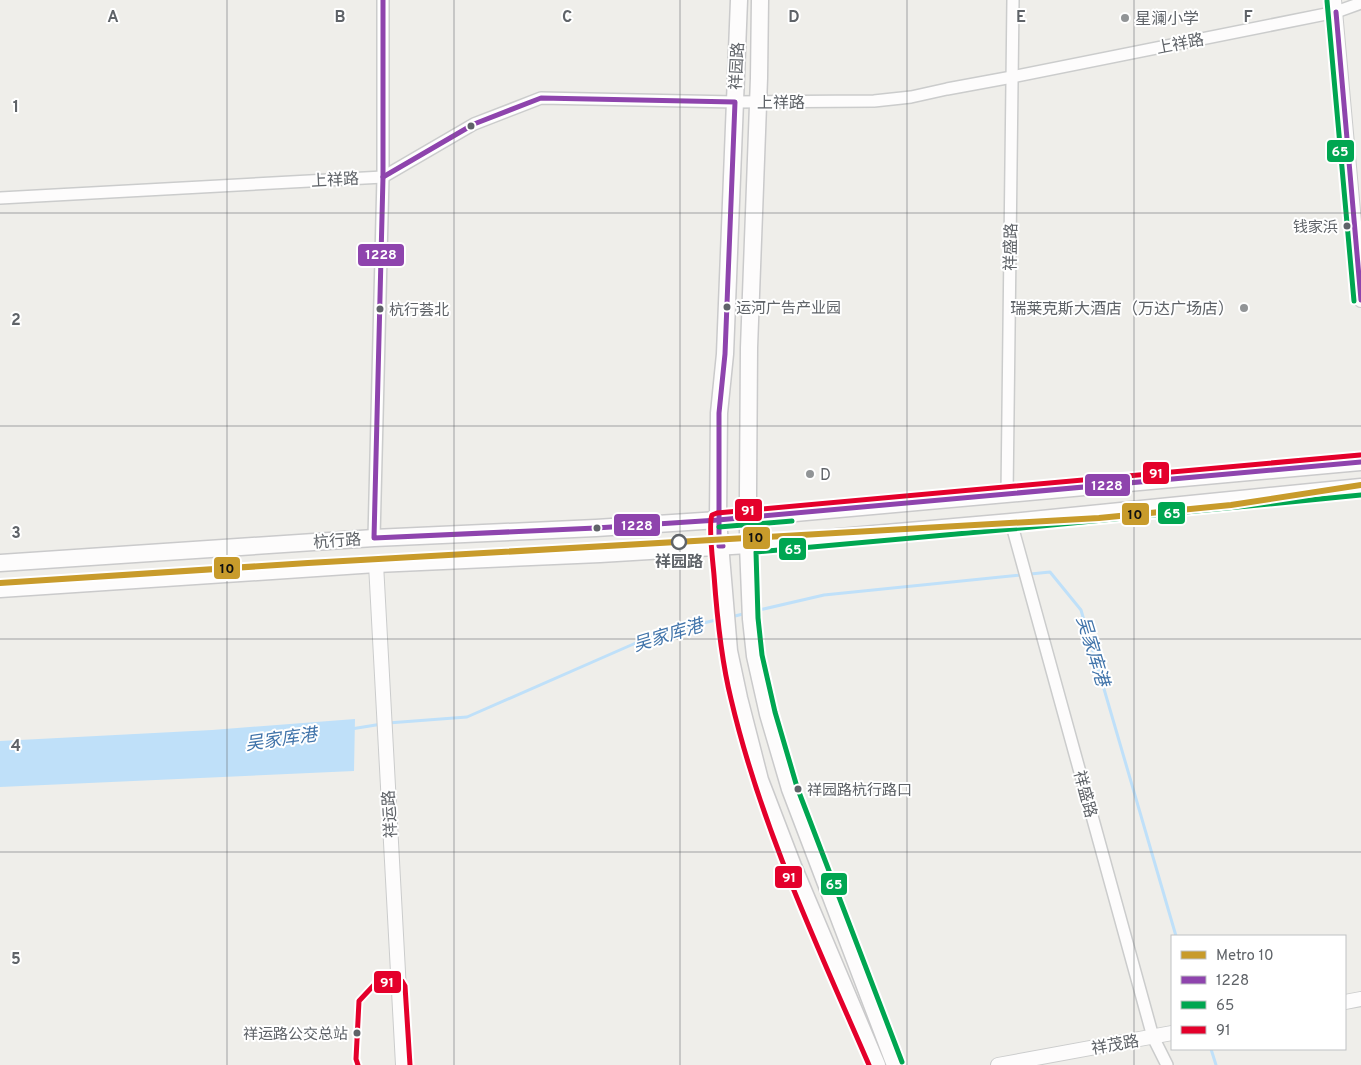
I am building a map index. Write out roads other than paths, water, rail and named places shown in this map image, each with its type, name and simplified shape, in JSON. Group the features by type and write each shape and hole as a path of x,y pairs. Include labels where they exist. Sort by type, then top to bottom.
{"main road":[{"name":"祥园路","path":"739,0 726,354 719,413 719,546 729,651 760,780 793,866 877,1065"},
{"name":"祥园路","path":"760,0 749,348 748,545 751,619 755,656 768,714 790,789 895,1065"},
{"name":"杭行路","path":"0,563 374,538 596,528 748,518 1361,462"},
{"name":"杭行路","path":"0,589 376,564 748,545 1361,488"}],"street":[{"path":"374,538 383,177 383,0"},
{"name":"祥盛路","path":"1007,495 1013,0"},
{"name":"上祥路","path":"0,198 383,177 474,124 540,98 758,102 874,101 911,97 1012,77 1335,6 1361,3"},
{"path":"1335,6 1361,300"},
{"name":"祥盛路","path":"1010,522 1153,1037 1167,1065"},
{"name":"祥运路","path":"376,564 403,1065"},
{"path":"1346,1002 1361,999"},
{"name":"祥茂路","path":"998,1065 1171,1033"}],"water":[{"path":"355,719 354,771 0,787 0,741 212,730"}],"waterway":[{"name":"吴家库港","path":"755,611 824,595 1050,572 1081,610 1176,935"},
{"name":"吴家库港","path":"731,617 747,613"},
{"name":"吴家库港","path":"388,723 467,717 654,635 720,619"},
{"name":"吴家库港","path":"351,729 382,724"},
{"name":"吴家库港","path":"1211,1050 1216,1065"}],"metro line":[{"name":"10","path":"0,583 308,563 1099,518 1231,505 1361,485"}],"place":[{"name":"星澜小学","path":"1125,18"},
{"name":"钱家浜","path":"1347,226"},
{"name":"运河广告产业园","path":"727,307"},
{"name":"瑞莱克斯大酒店（万达广场店）","path":"1244,308"},
{"name":"杭行荟北","path":"380,309"},
{"name":"D","path":"810,474"},
{"name":"祥园路","path":"679,542"},
{"name":"祥园路杭行路口","path":"798,789"},
{"name":"祥运路公交总站","path":"357,1033"}]}
